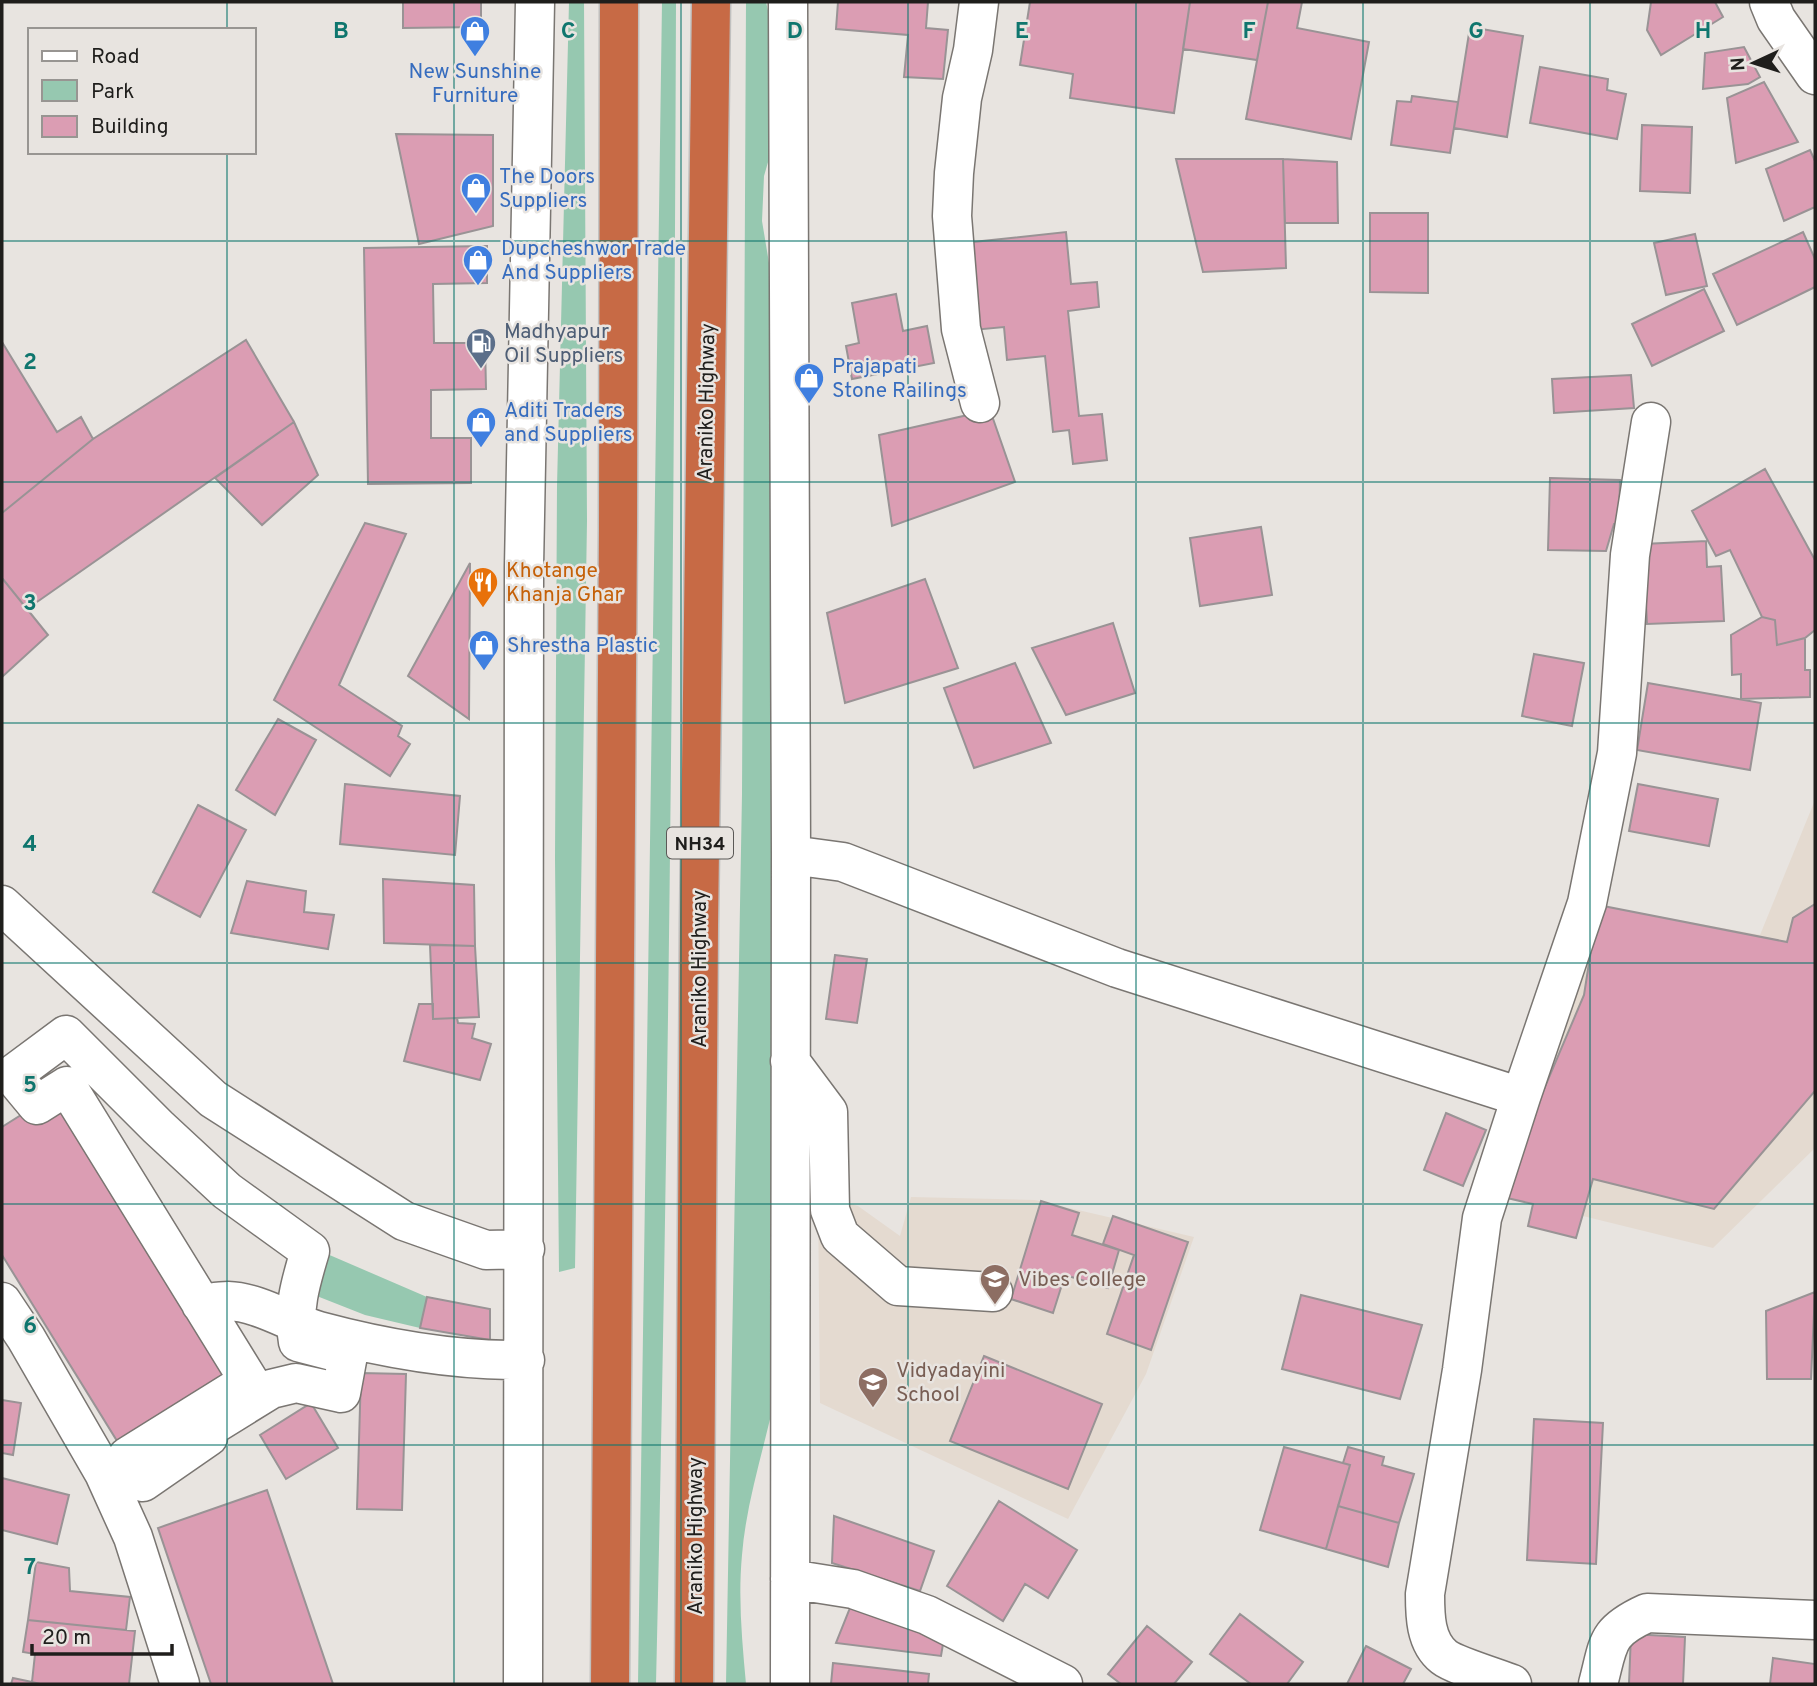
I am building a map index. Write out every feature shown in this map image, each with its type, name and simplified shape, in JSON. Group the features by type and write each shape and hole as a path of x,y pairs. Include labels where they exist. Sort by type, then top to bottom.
{"highway":[{"path":"610,1684 619,2"},
{"name":"Araniko Highway","path":"694,1684 699,953 711,2"}],"street":[{"path":"523,1684 524,567 535,2"},
{"path":"788,2 790,1684"},
{"path":"979,2 973,50 962,98 952,216 961,329 980,403"},
{"path":"1769,2 1776,19 1815,75"},
{"path":"1512,1684 1444,1657 1431,1639 1424,1618 1425,1594 1462,1370 1482,1218 1587,903 1617,752 1630,555 1651,422"},
{"path":"791,855 843,862 1117,968 1521,1097"},
{"path":"2,905 213,1099 404,1221 486,1250 525,1249"},
{"path":"66,1035 227,1191 310,1251 299,1289 294,1322 298,1342 348,1355 341,1394 296,1383 271,1389 208,1428 208,1437 143,1482 127,1457 249,1381 201,1304 66,1086 37,1105 12,1075 66,1035"},
{"path":"790,1061 828,1112 830,1210 840,1236 898,1286 993,1292"},
{"path":"201,1304 230,1301 260,1309 317,1331 403,1350 484,1360 525,1360"},
{"path":"2,1302 14,1338 104,1473 133,1537 180,1684"},
{"path":"790,1579 853,1589 927,1615 1063,1684"},
{"path":"1598,1684 1610,1639 1625,1623 1647,1613 1815,1620"}],"shaded area":[{"path":"1815,800 1815,1148 1713,1248 1583,1216 1576,1238 1528,1226 1533,1204 1507,1198 1598,905 1760,935"},
{"name":"Vibes College","path":"818,1195 858,1206 900,1236 911,1197 1035,1200 1194,1237 1146,1374 1068,1519 820,1403"}],"green space":[{"path":"569,2 584,2 587,521 575,1268 559,1272 555,859 557,486"},
{"path":"662,2 676,2 668,1053 656,1684 638,1684"},
{"path":"746,2 766,2 774,37 775,138 764,176 762,221 774,293 774,1402 751,1497 742,1555 740,1603 746,1684 726,1684 742,794"},
{"path":"311,1247 427,1297 420,1328 365,1315 299,1289"}],"building":[{"path":"403,2 481,2 481,27 403,28"},
{"path":"838,2 928,2 926,28 948,30 943,79 904,77 908,35 836,29"},
{"path":"1030,2 1190,2 1174,113 1070,98 1073,74 1020,65"},
{"path":"1190,2 1268,2 1257,60 1183,49"},
{"path":"1268,2 1302,2 1297,28 1369,42 1351,139 1246,119"},
{"path":"1651,2 1715,2 1723,17 1661,55 1647,30"},
{"path":"1470,27 1523,36 1507,137 1454,128"},
{"path":"1744,47 1760,77 1748,84 1703,89 1705,53"},
{"path":"1540,67 1608,79 1607,90 1626,94 1617,139 1530,123"},
{"path":"1764,82 1798,142 1736,163 1727,98"},
{"path":"1412,96 1458,102 1450,153 1391,145 1397,101 1411,102"},
{"path":"1642,125 1692,127 1690,193 1640,191"},
{"path":"396,134 493,135 493,226 419,244"},
{"path":"1810,150 1815,161 1815,207 1784,221 1766,169"},
{"path":"1176,159 1283,159 1286,268 1203,272"},
{"path":"1283,159 1337,162 1338,223 1285,223"},
{"path":"1370,213 1428,213 1428,293 1370,292"},
{"path":"1066,232 1071,284 1097,282 1099,307 1068,311 1079,416 1102,414 1107,460 1073,464 1069,430 1053,432 1045,356 1007,360 1004,327 973,330 964,243"},
{"path":"1803,232 1815,259 1815,287 1737,325 1713,274"},
{"path":"1695,234 1707,286 1666,295 1654,243"},
{"path":"487,246 487,283 433,284 434,343 485,343 486,389 431,390 431,438 471,438 471,483 368,484 364,248"},
{"path":"1704,289 1724,331 1652,366 1632,324"},
{"path":"896,294 903,331 927,326 934,363 852,379 846,346 859,343 852,303"},
{"path":"246,340 294,422 27,609 2,578 2,513 93,439"},
{"path":"2,342 57,432 81,417 93,439 2,513"},
{"path":"1631,375 1634,408 1554,413 1552,379"},
{"path":"990,410 1015,482 892,526 879,435"},
{"path":"294,422 318,475 262,525 215,478"},
{"path":"1765,469 1815,560 1815,630 1805,638 1777,645 1775,620 1762,617 1730,550 1716,556 1692,511"},
{"path":"1550,478 1620,480 1619,524 1614,524 1606,551 1548,550"},
{"path":"365,523 406,534 339,685 402,726 398,736 410,744 390,776 274,700"},
{"path":"1261,527 1272,595 1200,606 1190,538"},
{"path":"1706,541 1707,567 1721,566 1724,621 1647,624 1643,544"},
{"path":"470,563 469,719 408,676"},
{"path":"2,578 48,635 2,677"},
{"path":"925,579 958,668 845,703 827,613"},
{"path":"1762,617 1775,620 1777,645 1805,638 1805,670 1810,670 1810,697 1741,699 1741,674 1732,675 1731,635"},
{"path":"1113,623 1135,693 1066,715 1032,648"},
{"path":"1534,654 1584,663 1572,726 1522,716"},
{"path":"1015,663 1051,743 974,768 944,688"},
{"path":"1648,683 1761,703 1750,770 1637,750"},
{"path":"278,719 316,740 275,815 236,790"},
{"path":"345,784 460,796 455,855 340,844"},
{"path":"1638,784 1718,799 1709,846 1629,831"},
{"path":"198,805 246,830 200,917 153,892"},
{"path":"383,879 474,885 475,946 384,943"},
{"path":"247,881 306,891 304,912 334,915 328,949 231,933"},
{"path":"1815,904 1815,1091 1714,1209 1593,1179 1576,1238 1528,1226 1533,1204 1507,1198 1530,1122 1584,995 1598,905 1787,942 1793,918"},
{"path":"430,945 475,946 479,1017 433,1019"},
{"path":"835,955 867,959 857,1023 826,1019"},
{"path":"419,1004 433,1004 433,1019 457,1018 458,1023 475,1024 472,1038 491,1044 480,1080 404,1061"},
{"path":"67,1086 249,1381 127,1457 2,1255 2,1127"},
{"path":"1446,1113 1486,1130 1463,1186 1424,1170"},
{"path":"1041,1201 1079,1213 1072,1235 1119,1250 1108,1288 1065,1275 1053,1313 1011,1299"},
{"path":"1113,1216 1188,1242 1151,1350 1107,1334 1134,1255 1103,1244"},
{"path":"1815,1292 1811,1379 1767,1379 1766,1311"},
{"path":"1301,1295 1422,1325 1400,1399 1282,1369"},
{"path":"427,1297 490,1309 490,1340 420,1328"},
{"path":"984,1356 1102,1404 1068,1489 950,1441"},
{"path":"361,1373 406,1374 402,1510 357,1509"},
{"path":"2,1400 21,1403 13,1455 2,1453"},
{"path":"311,1403 338,1448 286,1479 260,1435"},
{"path":"1534,1419 1603,1423 1596,1564 1527,1560"},
{"path":"1284,1447 1350,1465 1326,1549 1260,1530"},
{"path":"1348,1447 1384,1457 1382,1465 1414,1474 1399,1523 1338,1506 1350,1465 1343,1463"},
{"path":"2,1478 69,1495 57,1544 2,1530"},
{"path":"267,1490 333,1684 211,1684 158,1528"},
{"path":"999,1501 1077,1550 1048,1598 1025,1584 1003,1621 947,1586"},
{"path":"1338,1506 1399,1523 1388,1567 1326,1549"},
{"path":"834,1516 934,1551 920,1591 832,1563"},
{"path":"36,1562 69,1568 70,1591 130,1597 126,1630 28,1620"},
{"path":"854,1598 943,1644 941,1656 836,1643"},
{"path":"1240,1614 1303,1662 1287,1684 1251,1684 1210,1654"},
{"path":"28,1620 135,1631 129,1684 32,1682 35,1654 23,1652"},
{"path":"1147,1626 1192,1662 1174,1684 1121,1684 1108,1674"},
{"path":"1631,1634 1685,1637 1683,1684 1629,1684"},
{"path":"1366,1646 1411,1669 1403,1684 1347,1684"},
{"path":"1773,1658 1815,1664 1815,1684 1770,1684"},
{"path":"833,1663 929,1674 928,1684 831,1684"},
{"path":"13,1678 32,1682 40,1684 11,1684"}],"place":[{"name":"New Sunshine Furniture","path":"475,58"},
{"name":"The Doors Suppliers","path":"476,215"},
{"name":"Dupcheshwor Trade And Suppliers","path":"478,287"},
{"name":"Madhyapur Oil Suppliers","path":"481,370"},
{"name":"Prajapati Stone Railings","path":"809,405"},
{"name":"Aditi Traders and Suppliers","path":"481,449"},
{"name":"Khotange Khanja Ghar","path":"483,609"},
{"name":"Shrestha Plastic","path":"484,672"},
{"name":"Vibes College","path":"995,1306"},
{"name":"Vidyadayini School","path":"873,1409"}]}
